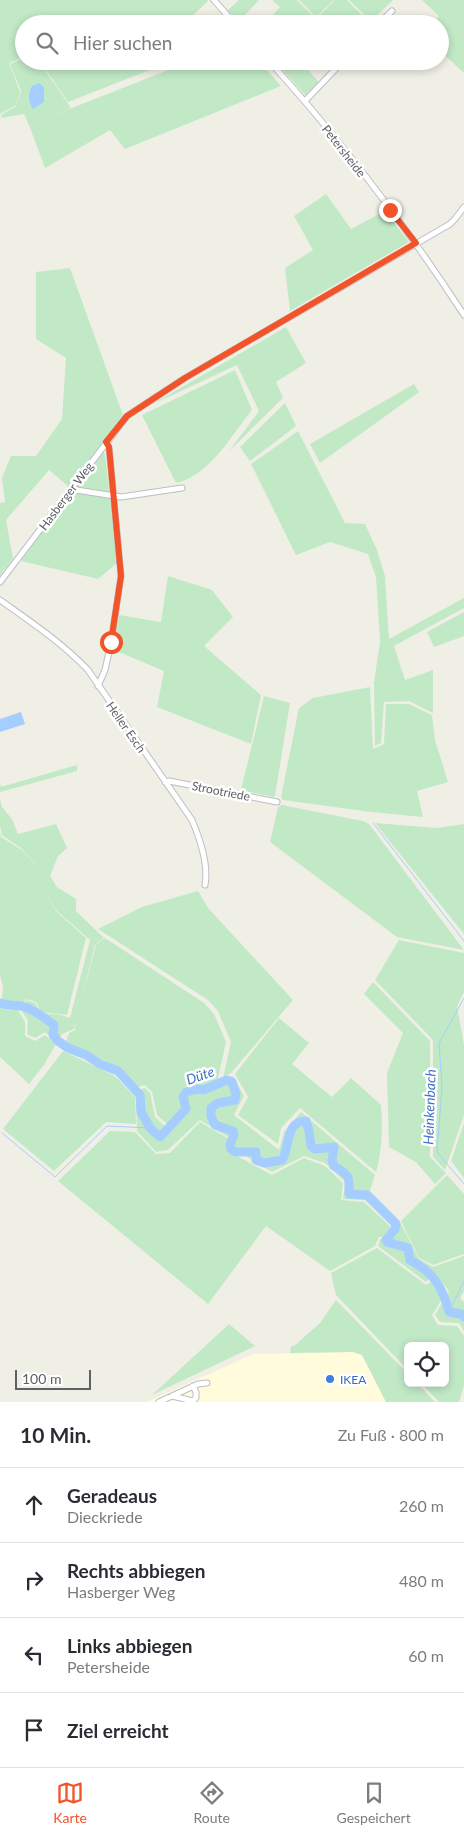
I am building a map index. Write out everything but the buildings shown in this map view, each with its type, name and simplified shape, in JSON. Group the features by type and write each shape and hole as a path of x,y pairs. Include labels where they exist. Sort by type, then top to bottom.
{"street":[{"path":"214,0 227,15"},
{"path":"386,15 392,10"},
{"name":"Petersheide","path":"277,70 305,101 416,243 464,315"},
{"path":"305,101 334,70"},
{"name":"Hasberger Weg","path":"0,582 127,416 185,378 456,220 464,207"},
{"path":"98,686 105,670 111,642 121,576 109,447 106,442"},
{"path":"70,489 114,497 182,488"},
{"name":"Heller Esch","path":"0,600 41,628 71,652 88,670 192,820 198,836 206,874 206,885"},
{"name":"Strootriede","path":"165,782 169,781 277,802"},
{"path":"159,1402 193,1386 207,1383"},
{"path":"169,1397 174,1396 187,1401 193,1401 196,1398 196,1392 193,1386"}],"shaded area":[{"path":"353,1352 362,1355 386,1402 147,1402 253,1354"}],"green space":[{"path":"0,0 208,1 193,15 15,15 15,61 9,63 20,92 16,105 0,114"},
{"path":"239,0 259,0 245,15 232,15 228,10"},
{"path":"272,0 297,0 312,15 273,15 280,7"},
{"path":"299,0 334,0 318,15 314,15"},
{"path":"335,0 347,0 362,15 320,15"},
{"path":"349,0 393,0 377,15 365,15"},
{"path":"422,0 464,0 464,73 449,59 449,15 438,15"},
{"path":"15,62 15,70 45,70 71,108 29,125 24,114 2,118 1,115 16,106 21,91 10,64"},
{"path":"46,70 150,70 68,102"},
{"path":"168,70 267,70 281,86 125,149 110,130 45,168 29,125"},
{"path":"283,70 308,70 319,82 305,95"},
{"path":"326,194 351,229 385,211 409,242 290,311 285,268 313,250 294,216"},
{"path":"70,268 123,415 69,487 49,470 6,520 13,559 0,575 0,503 5,502 2,478 11,456 36,456 62,419 66,358 36,339 36,272"},
{"path":"286,327 306,363 276,382 283,398 229,451 259,411 237,365 151,405"},
{"path":"235,370 252,410 228,442 209,463 188,479 176,483 142,415"},
{"path":"414,384 419,392 320,463 310,444"},
{"path":"285,403 296,426 250,461 240,447"},
{"path":"298,431 345,523 365,524 377,550 385,576 389,639 464,598 464,608 394,646 405,680 433,670 433,713 409,701 384,702 381,743 375,746 374,682 380,642 376,577 368,554 330,542 296,555 251,464"},
{"path":"100,451 105,454 117,563 98,579 21,561"},
{"path":"168,576 212,590 233,617 204,646 261,695 251,744 157,707 164,671 114,650 119,615 161,622"},
{"path":"464,612 464,636 434,647 427,632"},
{"path":"370,687 373,749 384,744 386,704 409,704 432,715 435,740 448,782 417,791 423,817 283,800 281,797 299,708 313,698"},
{"path":"264,696 290,703 275,796 273,797 241,790"},
{"path":"77,765 77,771 0,792 0,784 1,787"},
{"path":"0,799 2,807 12,819 18,834 56,824 67,848 58,856 50,876 57,887 76,899 76,911 104,938 95,945 74,1029 62,1034 57,1042 45,1032 35,1038 27,1034 28,1021 21,1009 26,1000 35,1003 41,1013 70,1018 90,940 56,910 40,883 56,911 86,938 67,1015 41,1012 36,1002 26,999 23,1003 8,1004 2,1000 3,986 0,975 0,832 1,837 22,850 45,875 22,849 2,835"},
{"path":"282,805 363,821 369,824 464,950 397,937 270,842 278,807"},
{"path":"375,823 437,828 464,824 464,934"},
{"path":"198,891 208,908 293,1000 232,1072 223,1078 231,1042 218,1011 208,1000 98,929 142,907"},
{"path":"105,938 204,1003 214,1014 226,1042 218,1079 203,1087 198,1086 184,1089 180,1097 183,1108 167,1124 157,1115 152,1092 145,1085 138,1087 120,1068 66,1042 69,1033 75,1030 96,945"},
{"path":"399,940 464,953 464,992 457,1006 464,1045 464,1115 445,1170 433,1157 433,1040 375,980"},
{"path":"373,982 430,1041 430,1157 446,1173 435,1184 416,1162 389,1147 387,1073 403,1033 364,994"},
{"path":"0,1007 7,1010 18,1010 25,1022 25,1036 35,1041 45,1035 56,1044 44,1065 29,1084 0,1057"},
{"path":"279,1018 309,1043 292,1064 332,1097 351,1078 381,1105 382,1139 376,1172 300,1108 281,1128 278,1144 238,1115 248,1097 235,1074"},
{"path":"63,1051 115,1076 135,1097 136,1124 106,1122 54,1171 3,1129"},
{"path":"233,1076 244,1096 234,1115 279,1150 284,1132 301,1112 375,1175 370,1191 399,1220 419,1259 433,1267 464,1256 464,1291 460,1298 464,1302 464,1331 459,1323 440,1322 435,1315 449,1291 436,1274 426,1282 378,1246 380,1239 391,1239 397,1231 365,1200 343,1199 345,1182 325,1163 304,1156 272,1172 236,1150 233,1146 235,1141 200,1120 168,1150 156,1152 137,1131 136,1096 132,1092 145,1088 150,1093 155,1117 169,1130 189,1110 186,1098 188,1094 197,1092 202,1095 226,1083"},
{"path":"200,1122 229,1139 228,1151 272,1175 304,1158 325,1166 343,1183 341,1200 364,1202 392,1228 385,1237 379,1237 375,1246 330,1271 266,1226 208,1304 58,1181 110,1131 135,1132 156,1154 170,1153"},
{"path":"464,1123 464,1178 451,1161"},
{"path":"447,1175 464,1194 464,1254 433,1265 419,1258 401,1221"},
{"path":"377,1248 426,1285 431,1282 442,1299 432,1315 438,1325 457,1326 464,1336 464,1385 459,1402 439,1402 425,1387 449,1387 449,1342 404,1342 404,1366 336,1295 331,1273"},
{"path":"336,1300 404,1370 404,1387 421,1387 435,1402 386,1402 362,1355 353,1352 290,1353 291,1346 294,1346 320,1323"},
{"path":"229,1324 255,1346 152,1395"}],"water":[{"path":"39,83 44,87 44,102 33,109 29,100 30,92 32,86"},
{"path":"21,712 25,724 0,732 0,719"}],"waterway":[{"path":"373,823 464,941"},
{"name":"Heinkenbach","path":"464,998 439,1043 442,1087 437,1152 464,1184"},
{"name":"Düte","path":"0,1003 26,1007 34,1011 54,1025 53,1035 58,1041 68,1048 118,1071 140,1095 141,1112 150,1128 160,1137 186,1109 183,1097 186,1092 198,1089 203,1090 227,1080 232,1082 236,1094 235,1100 218,1103 211,1108 211,1116 215,1125 233,1131 234,1134 230,1145 231,1149 235,1152 256,1152 256,1160 264,1163 282,1160 291,1130 299,1122 306,1121 311,1146 315,1149 334,1147 332,1160 334,1166 348,1177 349,1194 367,1195 396,1224 395,1229 386,1240 387,1242 408,1248 410,1260 425,1270 436,1281 449,1312 461,1314 464,1317"},
{"path":"2,1133 55,1177 107,1126 150,1128"},
{"name":"Heinkenbach","path":"449,1312 464,1281"}],"place":[{"name":"IKEA","path":"330,1379"}],"route":[{"path":"111,642 121,576 109,447 106,442 127,416 185,378 416,243 390,210"}]}
